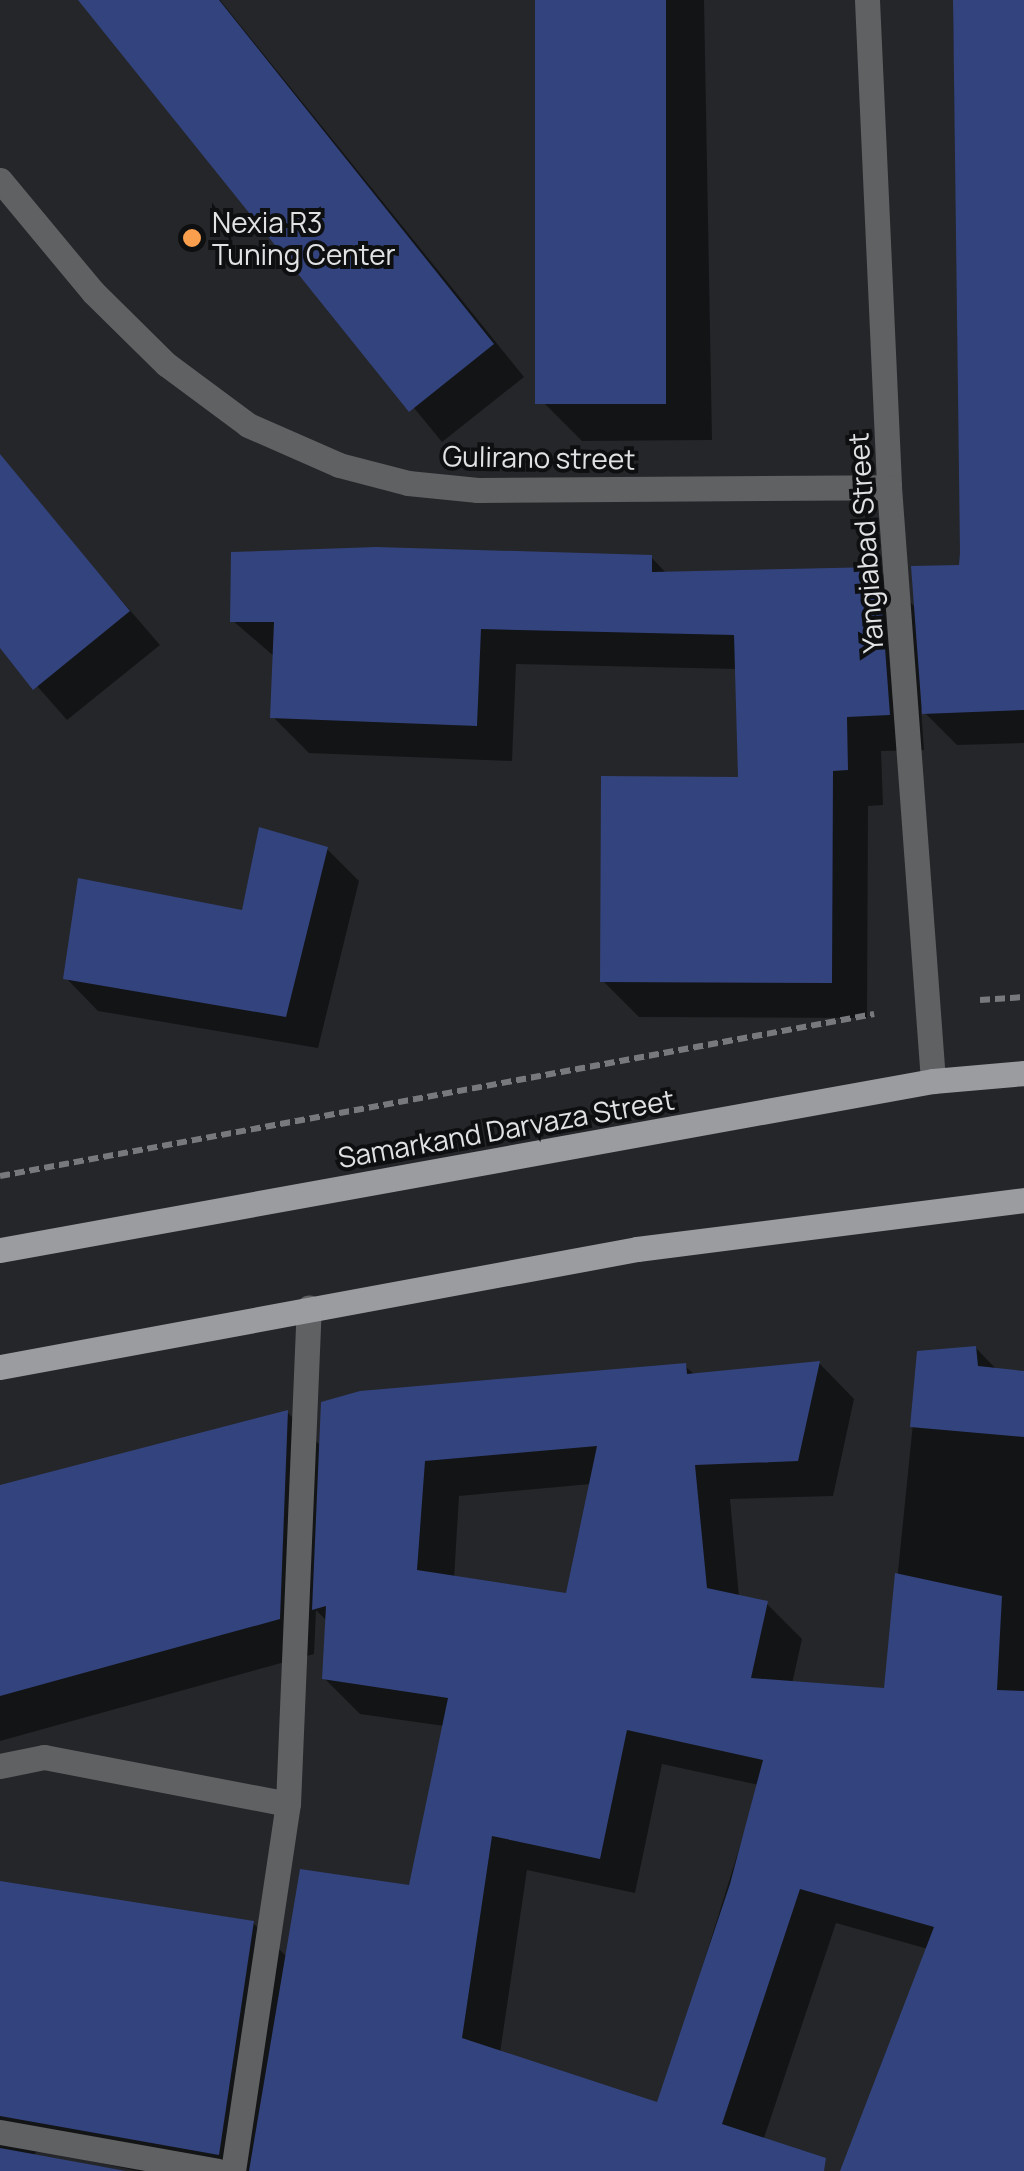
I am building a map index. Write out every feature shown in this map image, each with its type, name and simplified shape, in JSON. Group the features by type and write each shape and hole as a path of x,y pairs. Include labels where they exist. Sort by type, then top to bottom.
{"main road":[{"name":"Samarkand Darvaza Street","path":"0,1250 933,1081 1024,1072"},
{"path":"0,1367 309,1307 637,1250 1024,1200"}],"street":[{"name":"Yangiabad Street","path":"866,0 889,487 933,1081"},
{"name":"Gulirano street","path":"0,180 93,292 166,364 248,425 339,465 408,483 478,490 889,487"},
{"path":"232,2171 288,1804 309,1307"},
{"path":"0,1766 44,1757 288,1804"},
{"path":"0,2132 218,2171"}],"path":[{"path":"0,1176 930,1004 1024,996"}],"building":[{"path":"78,0 219,0 494,344 409,412"},
{"path":"535,0 666,0 666,404 535,404"},
{"path":"953,0 1024,0 1024,710 922,714 911,566 959,565 960,553"},
{"path":"0,454 130,611 33,690 0,648"},
{"path":"376,547 652,555 652,572 879,567 890,715 847,717 848,770 833,771 832,983 600,982 601,776 738,777 734,635 481,629 477,726 270,718 274,622 230,622 231,552"},
{"path":"259,827 328,847 286,1017 63,979 78,878 242,910"},
{"path":"976,1346 978,1366 1024,1371 1024,1437 910,1427 917,1351"},
{"path":"820,1361 798,1461 695,1465 707,1588 768,1601 751,1678 884,1688 895,1573 1002,1596 997,1690 1024,1691 1024,2171 840,2171 934,1927 800,1889 722,2124 826,2158 824,2171 249,2171 300,1869 409,1885 448,1698 322,1679 326,1606 312,1610 321,1402 360,1391 686,1363 687,1374","holes":["597,1446 566,1593 417,1570 425,1461","627,1730 763,1760 730,1884 657,2102 462,2038 492,1836 600,1859"]},
{"path":"288,1410 280,1619 0,1696 0,1485"},
{"path":"0,1881 254,1921 219,2155 0,2116"},
{"path":"0,2148 126,2171 0,2171"}],"place":[{"name":"Nexia R3 Tuning Center","path":"192,238"}]}
